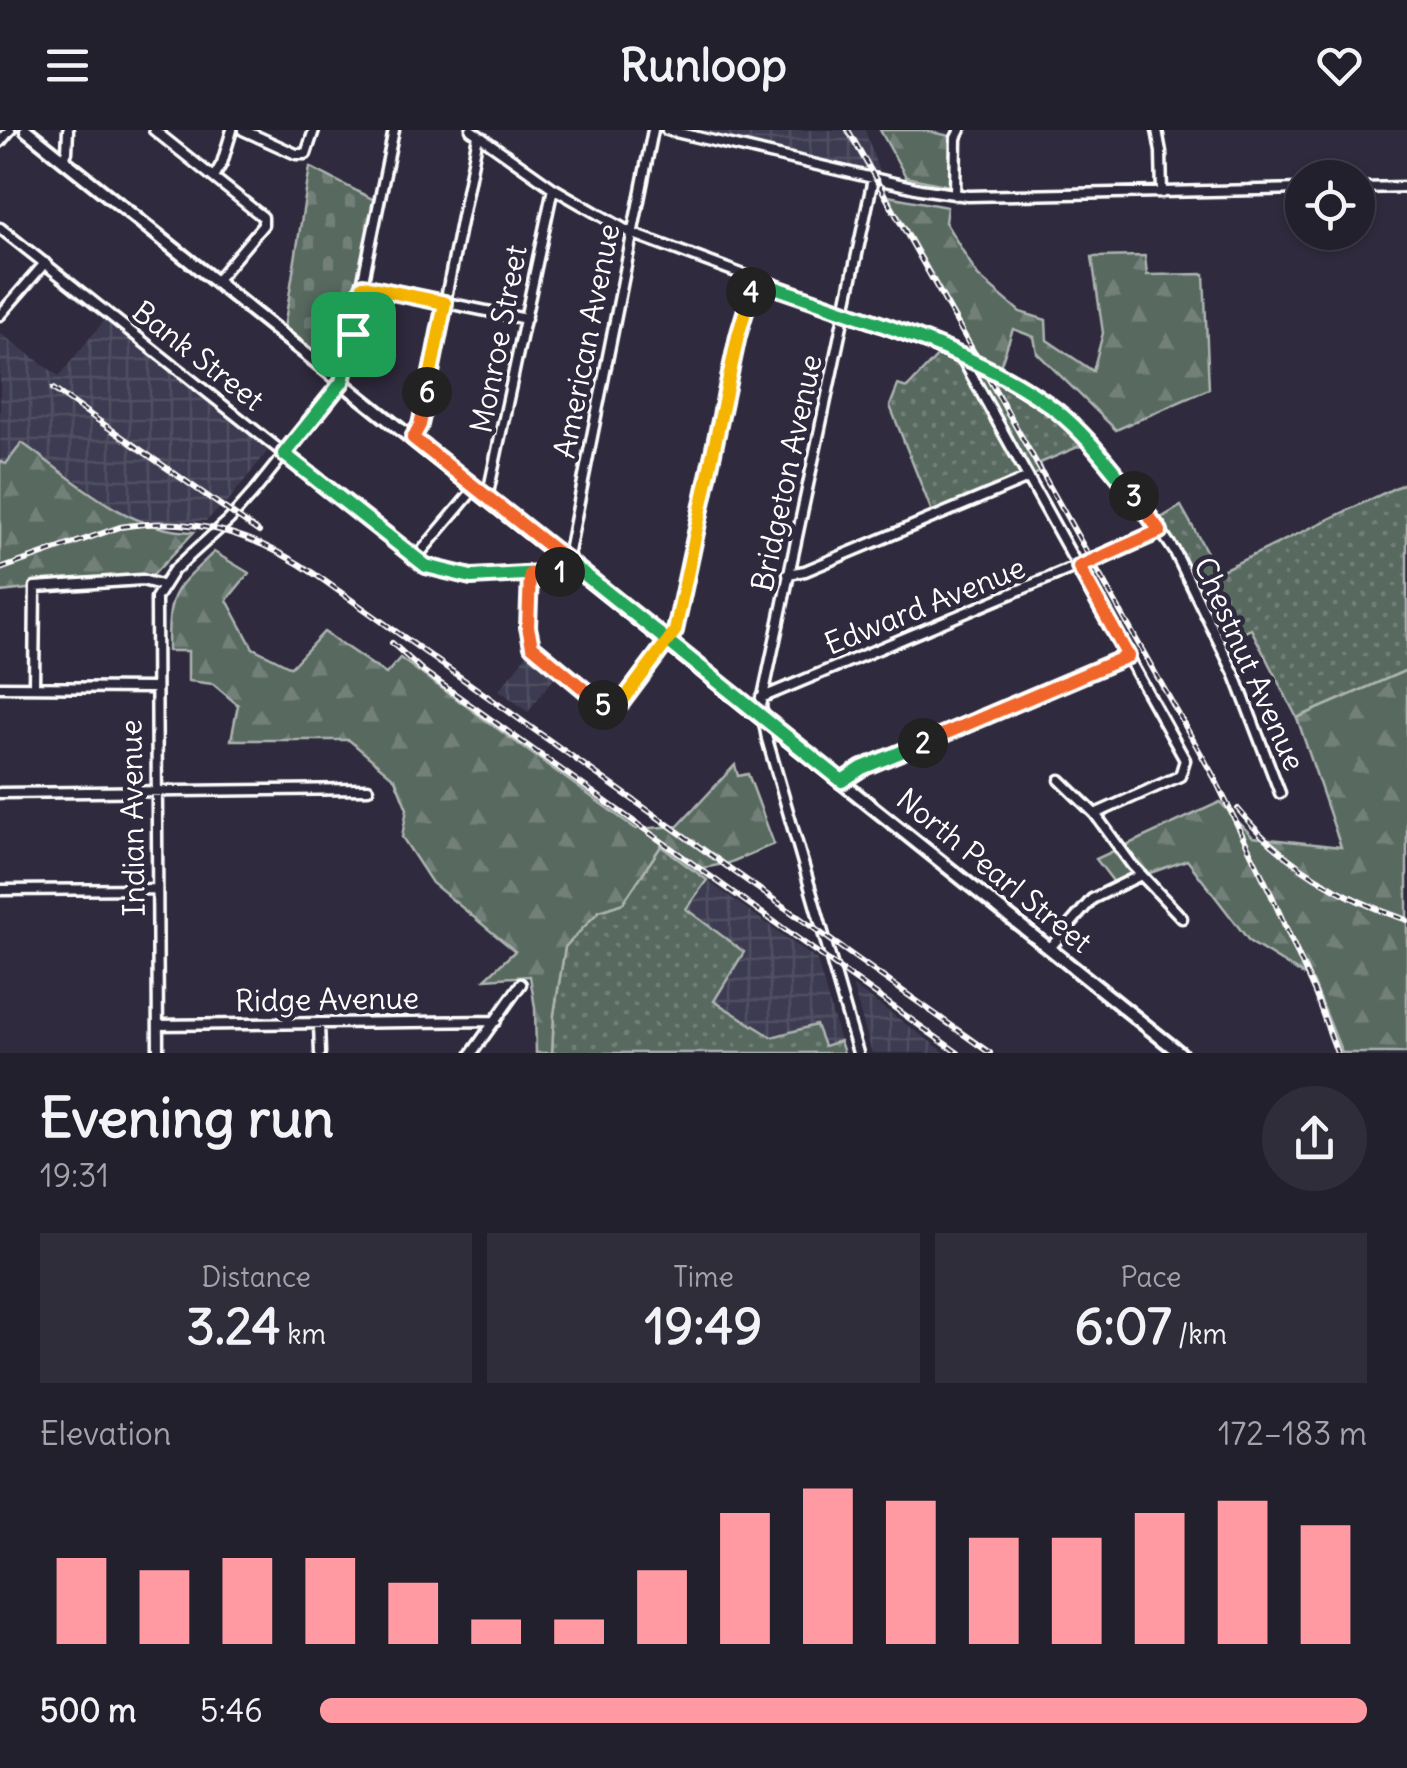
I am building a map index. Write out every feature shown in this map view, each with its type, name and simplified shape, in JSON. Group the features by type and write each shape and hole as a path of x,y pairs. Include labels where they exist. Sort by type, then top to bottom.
{"main road":[{"name":"North Pearl Street","path":"26,130 1180,1053"}],"street":[{"path":"0,142 10,130"},
{"path":"63,160 68,130"},
{"path":"154,130 263,217 262,224 216,281"},
{"path":"214,177 232,130"},
{"path":"243,130 296,154 306,154 314,130"},
{"path":"34,688 34,588 46,584 148,580 161,584 229,520 342,382 394,130"},
{"name":"American Avenue","path":"568,561 653,130"},
{"path":"667,130 934,192 1285,189"},
{"path":"955,194 956,138 960,130"},
{"path":"1157,130 1162,152 1162,193"},
{"path":"413,438 423,414 474,133"},
{"name":"Chestnut Avenue","path":"474,133 553,188 631,233 962,358 1057,411 1088,439 1160,531 1190,581 1259,732 1280,793"},
{"name":"Bridgeton Avenue","path":"858,1053 762,718 762,698 872,178"},
{"path":"1375,188 1407,187"},
{"name":"Monroe Street","path":"487,498 553,188"},
{"name":"Bank Street","path":"0,228 415,559 458,575 565,572 568,561"},
{"path":"0,315 45,263"},
{"path":"530,574 528,627 532,646 603,706 613,707 622,702 675,631 738,336 755,280"},
{"path":"363,286 526,319"},
{"path":"962,358 1180,750 1185,768 1180,776 1095,814"},
{"path":"788,574 805,571 1028,478"},
{"path":"415,559 475,488"},
{"name":"Edward Avenue","path":"762,698 1160,531"},
{"name":"Indian Avenue","path":"158,1053 154,606 161,584"},
{"path":"842,781 862,768 1128,656"},
{"path":"0,688 154,688"},
{"path":"1060,780 1095,814 1141,874 1182,918"},
{"path":"0,794 368,790"},
{"path":"1050,948 1092,899 1141,874"},
{"path":"0,890 157,889"},
{"path":"472,1053 521,984"},
{"name":"Ridge Avenue","path":"158,1025 496,1021"},
{"path":"319,1022 320,1053"}],"shaded area":[{"path":"667,130 865,130 882,181"},
{"path":"111,312 275,442 229,500 206,521 133,520 22,443 6,465 0,461 0,333 59,376"},
{"path":"528,653 556,675 528,712 499,690"},
{"path":"707,880 817,960 840,1041 824,1046 816,1025 772,1037 713,1000 685,909"},
{"path":"852,985 946,1053 872,1053"}],"green space":[{"path":"880,130 922,130 950,136 950,186 906,177"},
{"path":"310,167 380,203 342,382 283,334"},
{"path":"888,196 947,207 945,222 978,276 1020,312 1046,320 1047,340 1093,371 1103,333 1092,257 1145,256 1147,275 1204,274 1209,389 1116,430 1037,353 1034,337 1013,329 998,372 983,365"},
{"path":"944,349 998,372 1092,441 1040,463 1043,471 934,517 890,406 898,385 907,388"},
{"path":"22,443 124,513 170,530 194,532 153,575 0,592 0,461 6,464"},
{"path":"1407,482 1407,670 1297,718 1251,629 1221,643 1156,521 1181,506 1218,572"},
{"path":"214,552 249,573 227,600 253,648 291,667 324,632 386,674 400,658 636,829 678,826 735,765 738,776 748,774 774,844 729,863 693,870 661,846 623,903 599,911 565,947 552,1053 536,1053 530,976 485,979 515,951 432,883 402,837 407,809 395,779 349,740 231,740 238,705 213,684 188,681 188,651 168,651 169,616 175,594"},
{"path":"1407,670 1407,1053 1342,1053 1313,981 1250,942 1187,860 1116,885 1096,859 1220,802 1253,837 1341,847 1297,718"},
{"path":"661,846 707,880 686,909 744,952 714,1001 772,1037 816,1025 824,1046 840,1041 844,1053 552,1053 565,947 599,911 623,903"}],"railway":[{"path":"848,130 1214,777 1271,894 1337,1053"},
{"path":"53,389 259,532"},
{"path":"0,569 120,527 148,524 225,531 272,549 319,577 990,1053"},
{"path":"392,643 423,671 958,1053"},
{"path":"1238,809 1274,846 1315,877 1407,920"}],"route":[{"path":"353,334 342,382 284,454 406,552 436,570 471,577 565,572 568,561 667,642 708,676 842,781 862,768 1128,656 1079,567 1160,531 1088,439 1034,395 981,366 755,280 738,336 675,631 667,642 622,702 606,707 542,657 530,640 530,574 565,572 568,561 413,438 423,414 445,303 363,286 353,334"}]}
